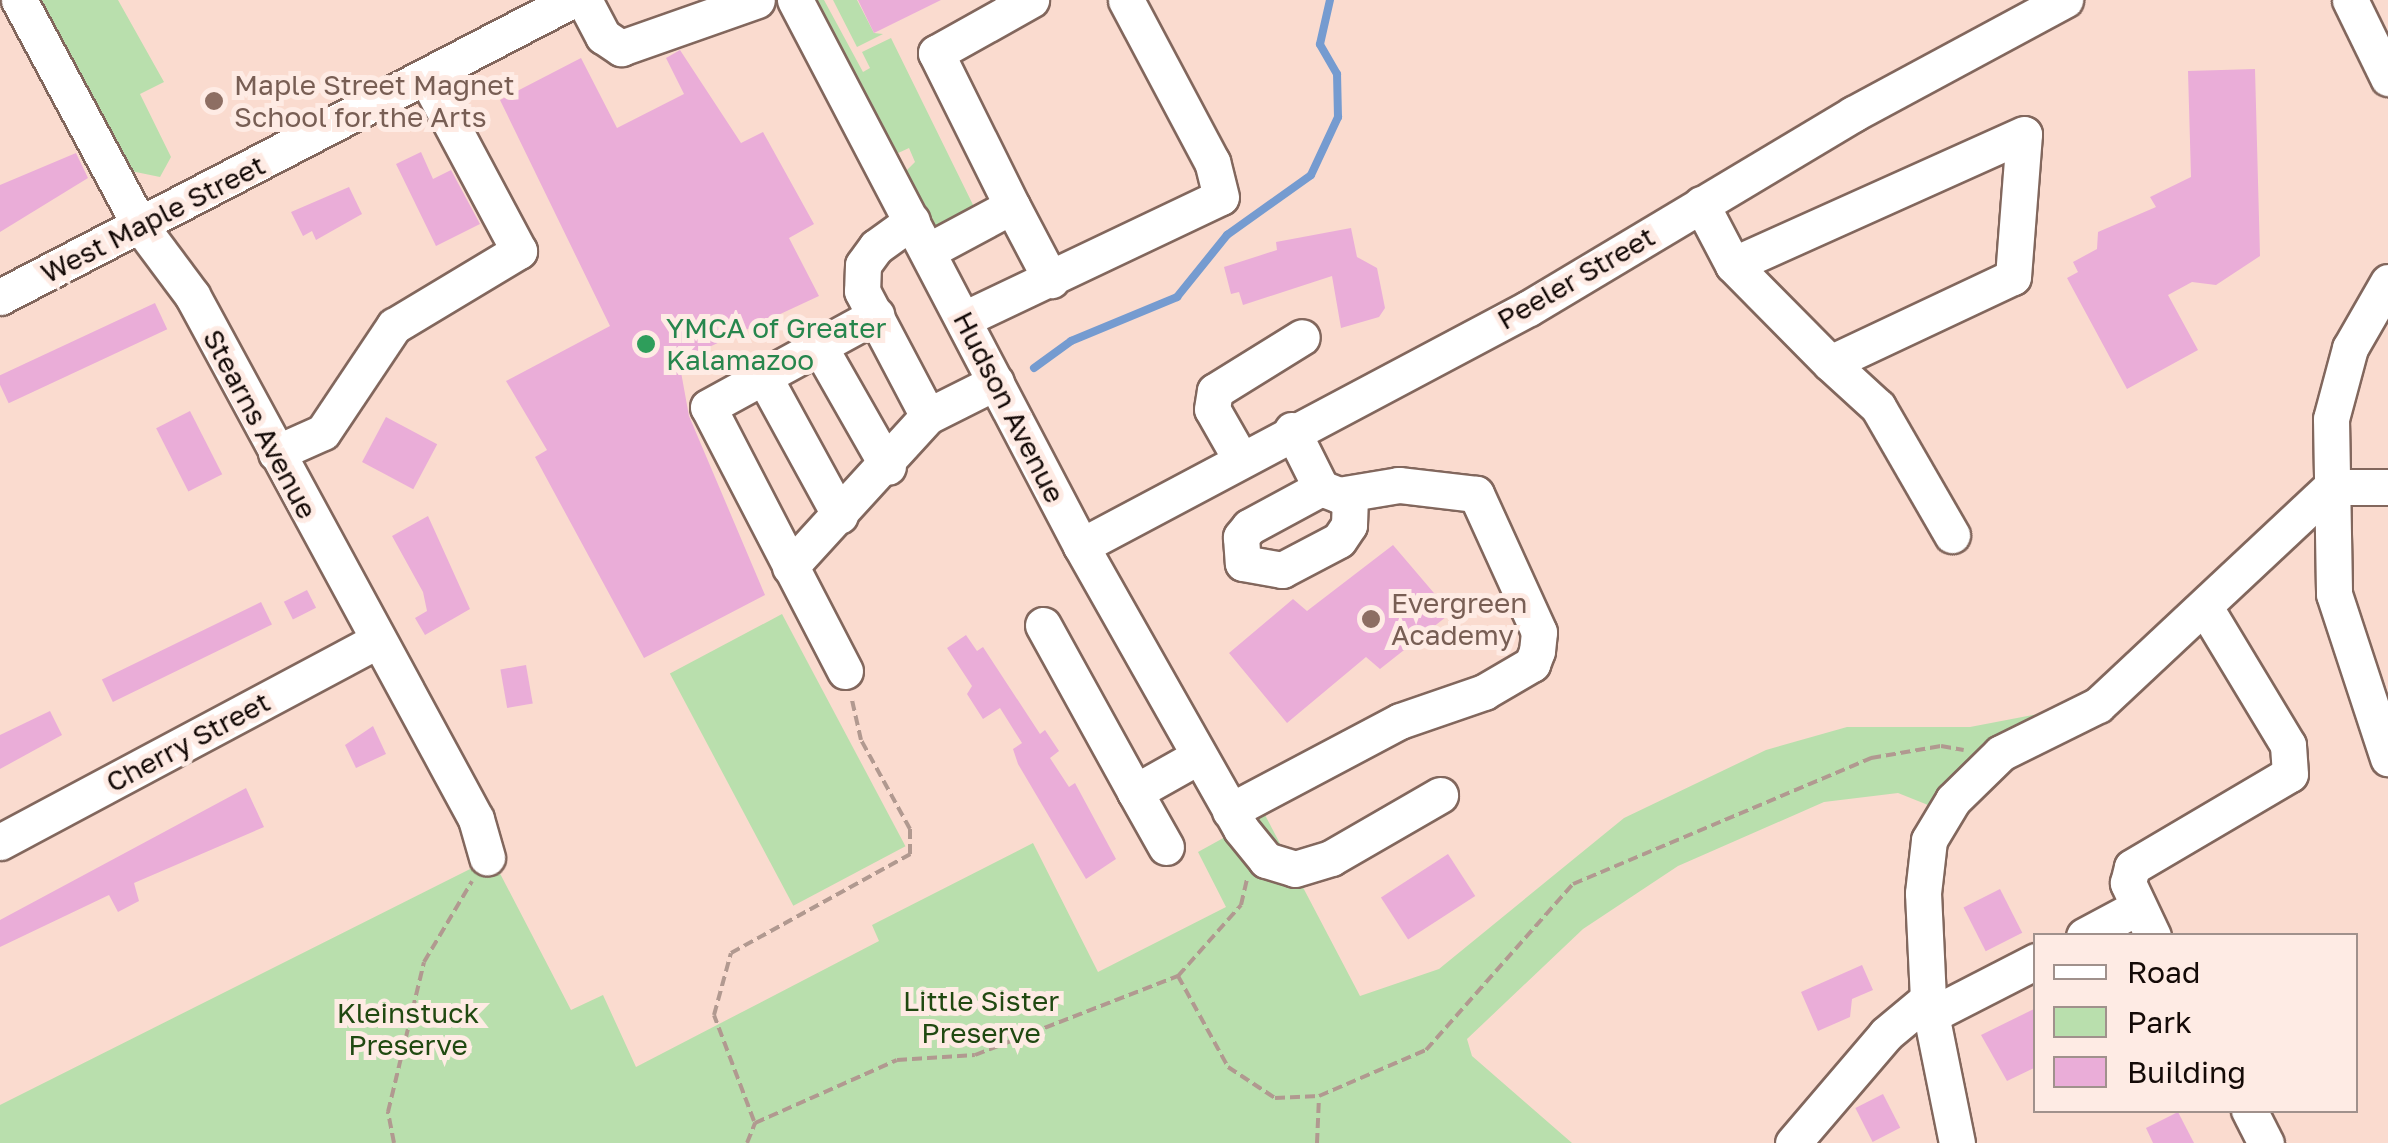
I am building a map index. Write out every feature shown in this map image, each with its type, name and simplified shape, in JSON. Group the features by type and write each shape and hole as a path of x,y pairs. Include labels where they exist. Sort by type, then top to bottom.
{"street":[{"name":"Stearns Avenue","path":"18,0 139,224 192,295 376,642 476,819 486,857"},
{"name":"West Maple Street","path":"0,297 572,0"},
{"path":"584,0 603,36 622,48 757,0"},
{"name":"Hudson Avenue","path":"795,0 1081,546 1230,811 1255,846"},
{"path":"1030,0 936,54 1050,280"},
{"path":"964,319 1205,208 1224,191 1126,0"},
{"name":"Peeler Street","path":"1081,546 1292,430 1529,308 1702,204 2064,0"},
{"path":"2350,0 2382,32 2388,78"},
{"path":"276,453 324,432 394,326 519,251 426,77"},
{"path":"1732,265 2024,134 2013,277 1830,363"},
{"path":"1702,204 1732,265 1878,407 1952,536"},
{"path":"928,416 862,292 863,265 920,236 1012,206"},
{"path":"2388,282 2338,383 2331,486 2334,594 2388,758"},
{"path":"845,671 708,407 876,315"},
{"path":"1240,458 1212,410 1214,391 1302,337"},
{"path":"819,346 888,467"},
{"path":"764,376 840,516"},
{"path":"790,566 888,467 928,416 996,382"},
{"path":"1230,811 1400,721 1484,692 1532,664 1537,651 1539,632 1476,494 1399,486 1336,491 1292,430"},
{"path":"1957,1143 1929,1007 1929,840 1952,800 1996,756 2098,706 2206,609 2331,486 2388,486"},
{"path":"2096,933 2145,921 2128,882 2132,868 2290,774 2288,744 2206,609"},
{"path":"1042,625 1166,847"},
{"name":"Cherry Street","path":"0,842 376,642"},
{"path":"1135,792 1199,756"},
{"path":"1255,846 1278,865 1313,865 1440,796"},
{"path":"1792,1143 1886,1034 1929,1007 2033,962"},
{"path":"2250,1113 2266,1143"}],"path":[{"path":"747,1143 755,1123 714,1015 731,954 910,854 910,829 862,740 845,671"},
{"path":"1178,976 1228,1066 1274,1098 1319,1096 1426,1050 1572,884 1872,758 1941,746 1996,756"},
{"path":"755,1123 897,1060 975,1055 1178,976 1241,905 1255,846"},
{"path":"394,1143 388,1112 424,962 486,857"},
{"path":"1317,1143 1319,1096"}],"green space":[{"path":"33,0 118,0 164,82 140,94 171,157 160,177 126,170"},
{"path":"813,0 824,0 863,72 870,68 862,52 891,38 978,215 935,226 906,171 915,162 909,148 896,154"},
{"path":"833,0 857,0 874,33 883,34 857,47"},
{"path":"782,614 905,846 793,906 670,674"},
{"path":"2049,712 1943,811 1898,793 1824,802 1678,866 1583,929 1467,1039 1472,1056 1572,1143 0,1143 0,1105 492,858 571,1010 603,995 636,1067 879,941 872,925 1033,843 1098,972 1226,907 1198,852 1265,815 1360,996 1439,969 1624,818 1766,750 1847,727 1970,727"}],"building":[{"path":"858,0 941,0 874,33"},
{"name":"YMCA of Greater Kalamazoo","path":"680,50 741,143 763,132 814,224 789,238 819,296 679,361 689,416 765,595 644,658 535,457 547,450 506,381 610,326 500,100 581,58 617,128 684,94 666,58"},
{"path":"2255,69 2260,256 2216,285 2192,282 2168,295 2198,350 2127,389 2067,278 2078,272 2073,262 2097,249 2098,232 2156,207 2150,197 2191,177 2188,71"},
{"path":"421,152 433,179 451,170 480,224 436,246 396,164"},
{"path":"76,153 88,178 0,232 0,185"},
{"path":"349,187 362,214 316,240 312,231 303,236 291,212"},
{"path":"1351,228 1357,257 1377,268 1385,308 1379,317 1341,328 1332,276 1243,305 1239,292 1231,294 1224,267 1277,250 1276,242"},
{"path":"155,303 167,329 9,403 0,375"},
{"path":"190,411 222,474 188,492 156,428"},
{"path":"386,417 437,444 413,489 362,462"},
{"path":"428,516 470,609 425,635 415,618 427,611 423,592 392,536"},
{"path":"1393,545 1451,613 1380,669 1366,657 1287,723 1229,653 1293,599 1307,611"},
{"path":"307,590 316,608 293,620 284,602"},
{"path":"261,602 272,624 113,702 102,680"},
{"path":"966,635 977,651 983,647 1040,734 1045,730 1059,751 1050,758 1069,787 1075,783 1116,859 1086,879 1018,764 1013,749 1022,743 1000,708 983,719 967,694 972,686 947,648"},
{"path":"526,665 533,703 507,708 500,670"},
{"path":"50,711 62,735 0,769 0,735"},
{"path":"373,726 386,754 356,768 345,745"},
{"path":"246,788 264,827 134,883 139,901 118,912 109,895 0,947 0,920"},
{"path":"1448,854 1475,896 1408,940 1381,898"},
{"path":"2000,889 2022,933 1986,951 1963,908"},
{"path":"1862,965 1873,990 1852,999 1850,1017 1818,1031 1801,992"},
{"path":"2033,1009 2033,1068 2007,1081 1981,1035"},
{"path":"1883,1094 1900,1128 1873,1142 1855,1108"},
{"path":"2179,1113 2194,1143 2153,1143 2146,1128"}],"waterway":[{"path":"1034,368 1071,341 1177,297 1227,235 1311,175 1338,117 1337,74 1320,44 1330,0"}],"place":[{"name":"Maple Street Magnet School for the Arts","path":"214,101"},
{"name":"YMCA of Greater Kalamazoo","path":"646,344"},
{"name":"Evergreen Academy","path":"1371,619"}],"park label":[{"name":"Little Sister Preserve","path":"981,1017"},
{"name":"Kleinstuck Preserve","path":"408,1029"}]}
